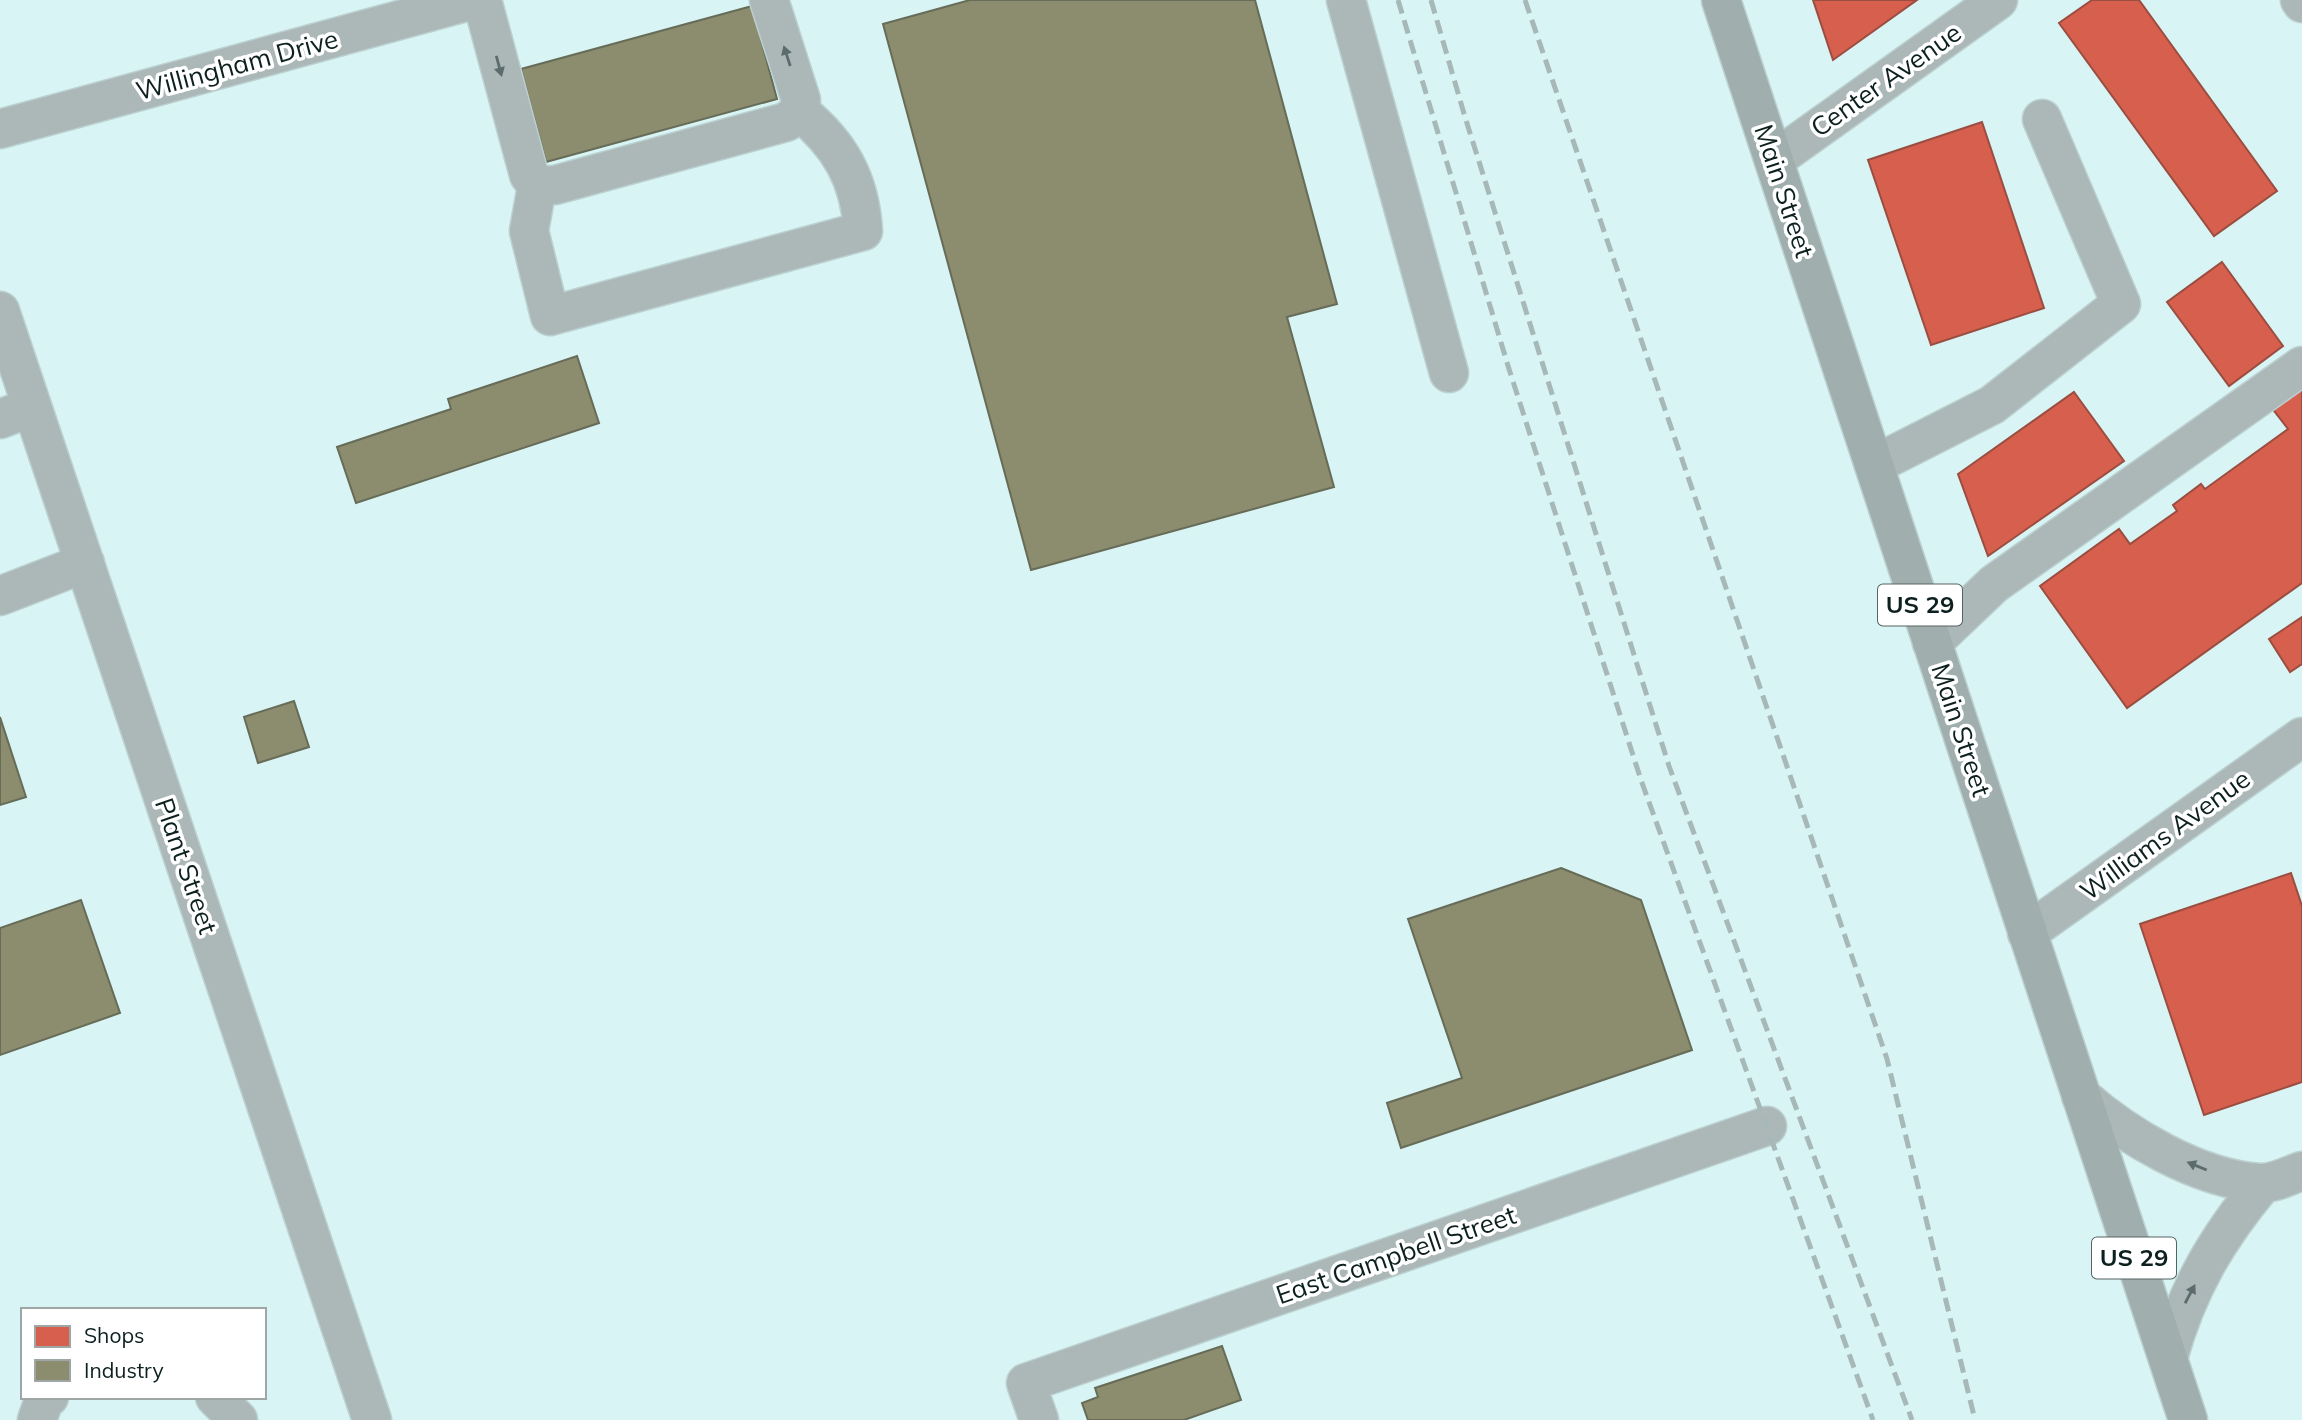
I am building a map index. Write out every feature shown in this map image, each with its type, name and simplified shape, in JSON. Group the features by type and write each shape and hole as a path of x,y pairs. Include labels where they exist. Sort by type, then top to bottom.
{"main road":[{"name":"Main Street","path":"1721,0 2188,1420"}],"street":[{"name":"Willingham Drive","path":"0,129 473,0"},
{"path":"482,0 529,175 537,186 529,231 550,316 863,231 852,174 826,132 800,112"},
{"path":"537,186 555,185 774,126 786,122 800,112 801,100 769,0"},
{"path":"1346,0 1449,373"},
{"name":"Center Avenue","path":"1774,160 1998,0"},
{"path":"1874,465 1992,405 2121,304 2042,119"},
{"name":"Plant Street","path":"0,311 16,413 85,563 372,1420"},
{"path":"1932,643 1994,584 2302,366"},
{"path":"0,596 85,563"},
{"name":"Williams Avenue","path":"2027,933 2302,737"},
{"path":"2081,1096 2102,1115 2146,1144 2200,1168 2263,1183 2302,1171"},
{"name":"East Campbell Street","path":"1039,1420 1026,1383 1767,1126"},
{"path":"2168,1358 2180,1312 2215,1245 2263,1183"},
{"path":"37,1420 46,1399"},
{"path":"217,1399 238,1420"}],"building: Shops":[{"path":"1813,0 1917,0 1833,60"},
{"path":"2092,0 2139,0 2277,191 2214,236 2059,23"},
{"path":"1982,122 2044,308 1931,345 1868,160"},
{"path":"2222,262 2283,346 2229,386 2167,302"},
{"path":"2302,385 2302,583 2127,708 2040,586 2119,529 2130,544 2177,511 2173,505 2201,484 2205,489 2288,429 2271,407"},
{"path":"2074,392 2124,461 1988,556 1958,474"},
{"path":"2302,617 2302,664 2290,672 2269,639"},
{"path":"2291,873 2302,906 2302,1082 2204,1115 2140,924"}],"building: Industry":[{"path":"970,0 1255,0 1337,304 1287,317 1334,487 1031,570 883,24"},
{"path":"752,6 777,99 546,162 521,69"},
{"path":"577,356 599,423 356,503 337,447 451,409 448,399"},
{"path":"294,701 309,747 258,763 244,717"},
{"path":"0,717 26,797 0,805"},
{"path":"1561,868 1641,900 1692,1050 1401,1148 1387,1103 1462,1078 1408,919"},
{"path":"81,900 120,1013 0,1055 0,928"},
{"path":"1222,1346 1241,1400 1184,1420 1088,1420 1082,1403 1098,1397 1095,1388"}],"railway":[{"path":"1398,0 1509,369 1641,780 1873,1420"},
{"path":"1431,0 1465,117 1669,766 1912,1420"},
{"path":"1525,0 1887,1059 1975,1420"}]}
